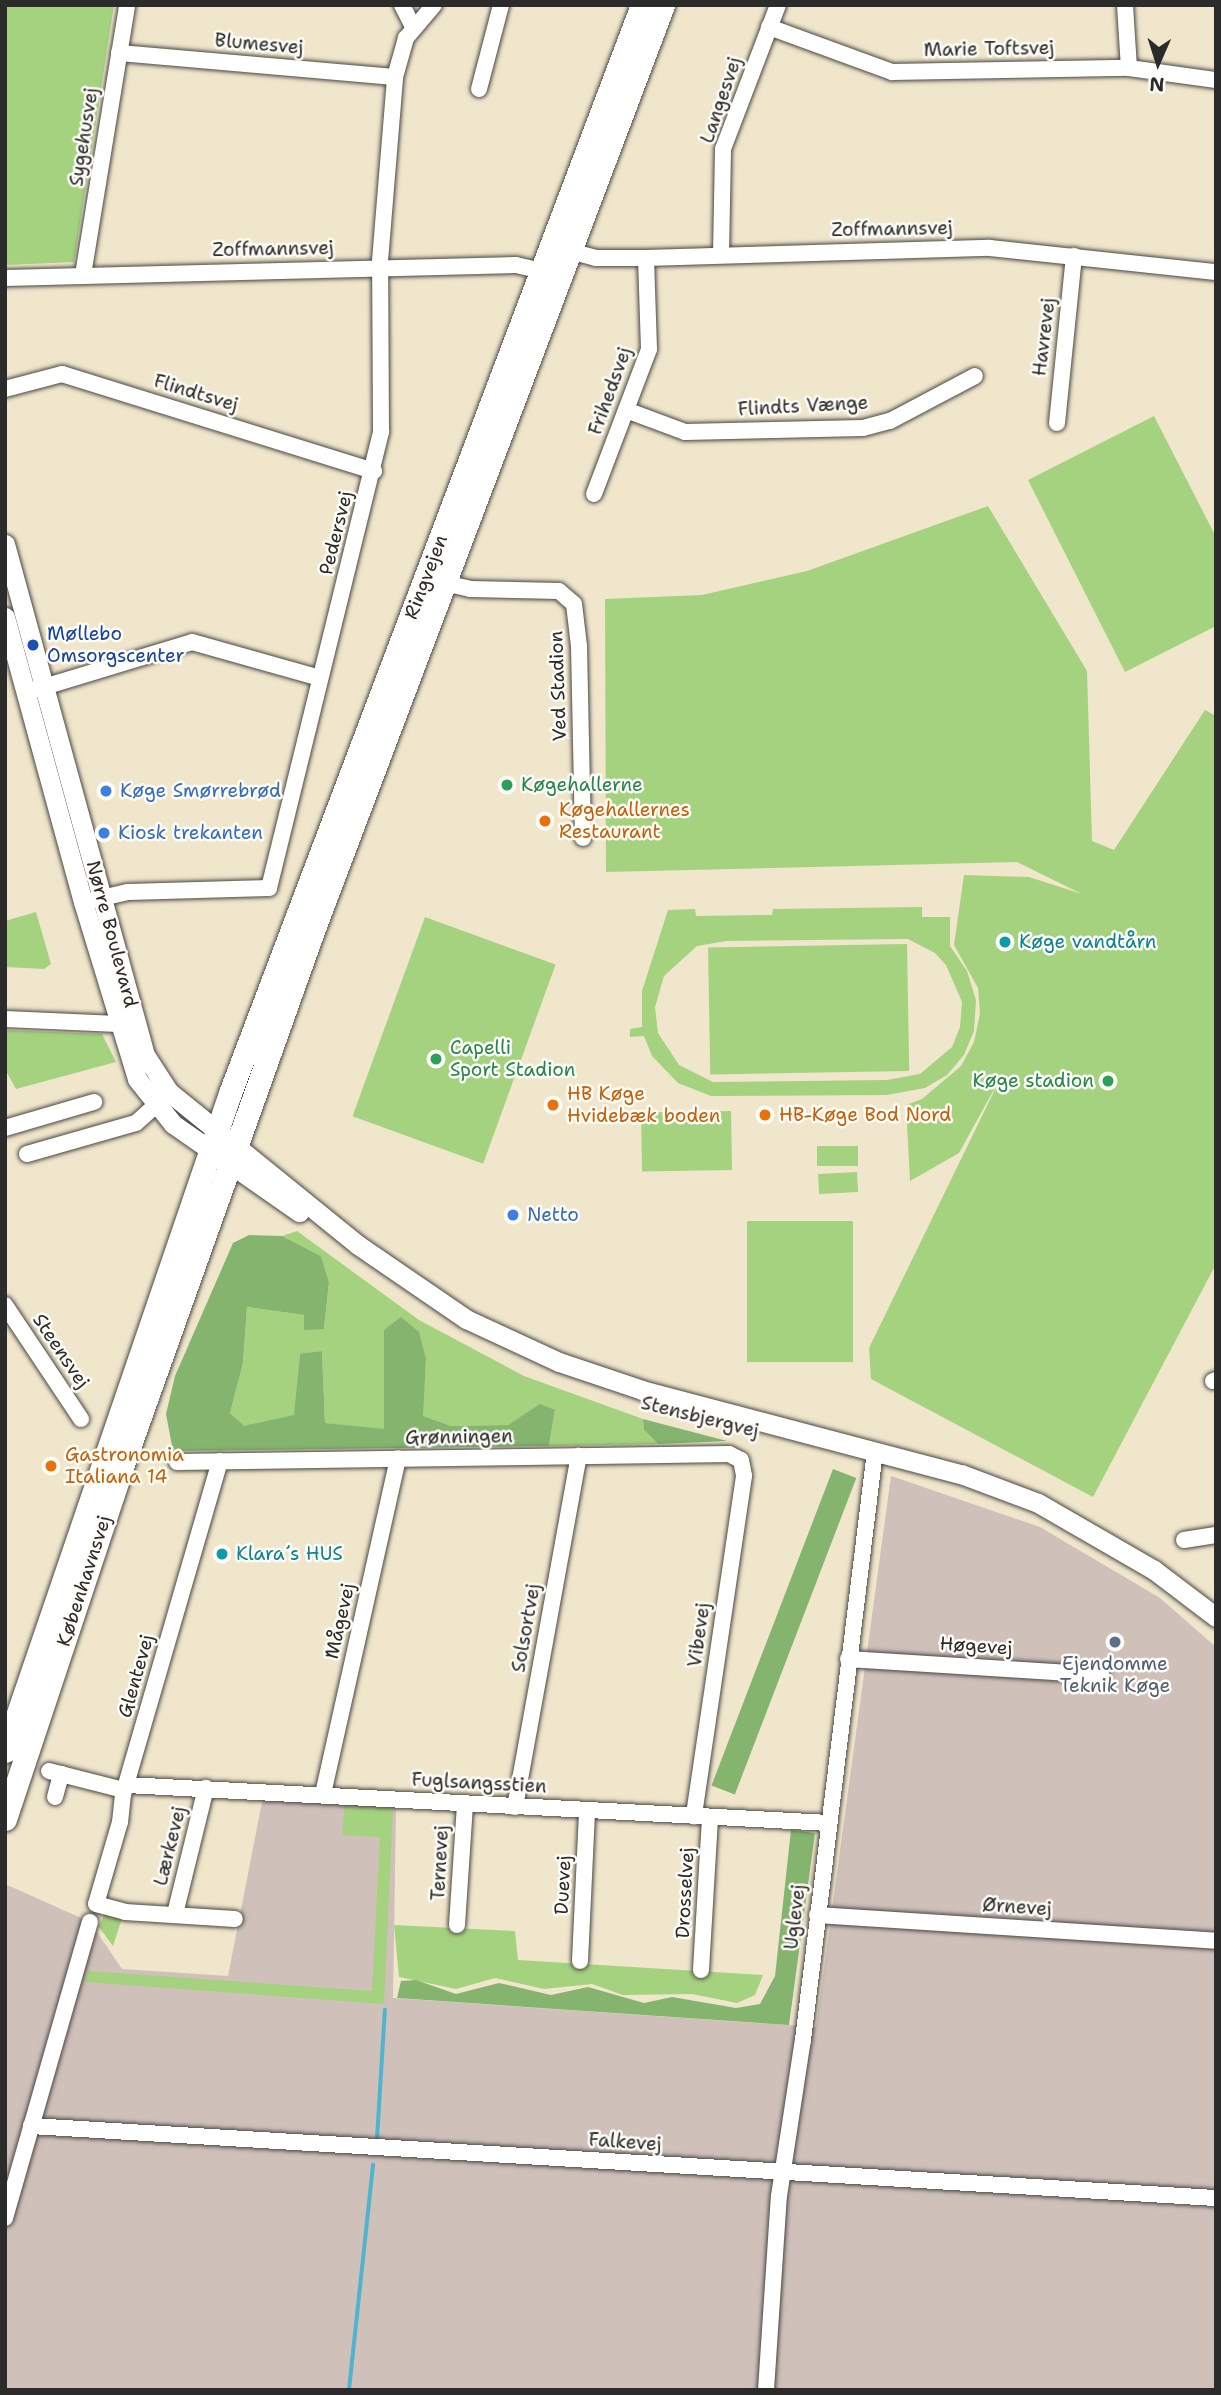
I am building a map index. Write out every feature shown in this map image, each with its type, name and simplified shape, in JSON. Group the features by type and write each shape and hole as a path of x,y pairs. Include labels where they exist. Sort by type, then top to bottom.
{"main road":[{"name":"Ringvejen","path":"233,1155 437,581 542,271 642,5"},
{"name":"Ringvejen","path":"213,1139 570,251 663,5"},
{"name":"Københavnsvej","path":"5,1751 213,1139"},
{"name":"Københavnsvej","path":"5,1819 117,1481 233,1155"}],"street":[{"name":"Sygehusvej","path":"83,275 127,5"},
{"path":"402,5 413,27"},
{"name":"Pedersvej","path":"92,900 128,892 269,888 382,432 380,267 395,77 413,27 434,5"},
{"path":"479,89 501,5"},
{"name":"Langesvej","path":"721,254 723,149 778,5"},
{"path":"1125,5 1129,68"},
{"name":"Marie Toftsvej","path":"769,27 892,72 1129,68 1216,80"},
{"name":"Blumesvej","path":"119,53 395,77"},
{"name":"Zoffmannsvej","path":"570,251 596,258 646,258 990,248 1216,272"},
{"name":"Havrevej","path":"1058,423 1074,256"},
{"name":"Frihedsvej","path":"594,494 649,349 646,258"},
{"name":"Zoffmannsvej","path":"5,278 516,265 542,271"},
{"name":"Flindtsvej","path":"5,390 62,374 373,471"},
{"name":"Flindts Vænge","path":"626,410 685,432 863,428 890,421 975,376"},
{"name":"Nørre Boulevard","path":"5,544 35,690 126,1022 137,1079 155,1106 213,1139"},
{"name":"Ved Stadion","path":"437,581 488,590 559,591 574,604 579,646 583,838"},
{"name":"Nørre Boulevard","path":"5,617 8,641 35,690"},
{"path":"35,690 192,642 320,678"},
{"path":"5,1019 126,1022"},
{"name":"Nørre Boulevard","path":"126,1022 155,1076 213,1139"},
{"path":"5,1128 94,1102"},
{"path":"27,1154 136,1123 155,1106"},
{"name":"Stensbjergvej","path":"213,1139 358,1245 467,1319 559,1362 642,1390 874,1456 1032,1514 1147,1579 1216,1633"},
{"name":"Steensvej","path":"5,1305 80,1419"},
{"name":"Grønningen","path":"177,1462 729,1454 741,1460"},
{"name":"Solsortvej","path":"515,1807 579,1456"},
{"name":"Stensbjergvej","path":"874,1456 961,1474 1038,1503 1154,1570 1216,1617"},
{"name":"Uglevej","path":"766,2390 783,2173 874,1456"},
{"name":"Mågevej","path":"323,1794 398,1458"},
{"name":"Vibevej","path":"694,1816 744,1476 741,1460"},
{"name":"Glentevej","path":"96,1904 120,1822 125,1787 220,1461"},
{"path":"1184,1540 1216,1535"},
{"name":"Høgevej","path":"848,1659 1101,1675"},
{"name":"Fuglsangsstien","path":"55,1797 55,1772 125,1787 206,1788 828,1823"},
{"name":"Lærkevej","path":"175,1914 206,1788"},
{"name":"Ternevej","path":"457,1925 465,1804"},
{"name":"Duevej","path":"580,1961 587,1810"},
{"name":"Drosselvej","path":"701,1970 710,1817"},
{"name":"Lærkevej","path":"96,1904 125,1912 235,1919"},
{"name":"Ørnevej","path":"817,1916 1216,1941"},
{"path":"5,2218 90,1922"},
{"name":"Falkevej","path":"31,2126 1216,2198"}],"shaded area":[{"path":"891,1476 1040,1527 1160,1598 1216,1647 1216,2390 5,2390 5,1884 90,1922 122,1969 228,1976 263,1797 396,1806 393,1998 816,2027"}],"green space":[{"path":"5,5 114,5 74,262 5,265"},
{"path":"1154,416 1216,537 1216,626 1125,672 1028,480"},
{"name":"Køge stadion","path":"988,506 1087,671 1092,841 1114,850 1205,710 1216,716 1216,1264 1093,1497 871,1379 869,1348 1002,1075 959,1153 910,1181 906,1105 922,1099 961,1066 974,1042 980,1014 978,988 954,945 964,875 1029,877 1082,894 1017,862 606,872 605,599 702,595 807,571"},
{"name":"Køge stadion","path":"922,907 922,917 950,917 950,946 967,971 976,1000 974,1031 964,1055 947,1075 925,1088 887,1095 711,1096 678,1083 652,1056 644,1036 630,1037 630,1029 642,1027 642,991 668,910 695,909 696,916 772,915 773,909","holes":["908,939 935,953 946,965 962,1002 960,1027 952,1047 920,1074 887,1080 713,1082 679,1065 658,1033 655,1007 664,976 697,946 726,941"]},
{"path":"36,912 51,964 44,969 5,967 5,921"},
{"path":"425,917 556,965 483,1164 352,1116"},
{"path":"907,944 909,1071 710,1074 708,947"},
{"path":"5,1030 102,1034 116,1062 16,1089 5,1069"},
{"path":"731,1111 732,1170 642,1172 641,1113"},
{"path":"817,1146 858,1146 858,1166 817,1166"},
{"path":"857,1172 858,1192 819,1194 818,1174"},
{"path":"747,1221 853,1221 853,1362 747,1362"},
{"path":"297,1231 419,1320 524,1376 643,1419 644,1430 658,1444 549,1446 555,1410 532,1411 508,1425 451,1426 422,1416 426,1359 384,1330 384,1430 325,1423 322,1351 300,1355 295,1415 244,1427 230,1413 243,1363 247,1307 304,1315 324,1329 329,1282 321,1256 282,1236"},
{"path":"249,1235 282,1236 321,1256 329,1282 324,1329 304,1330 304,1315 247,1307 243,1363 230,1413 244,1426 294,1415 300,1354 322,1351 325,1423 384,1429 384,1330 401,1317 419,1332 426,1359 423,1416 451,1426 508,1425 540,1404 555,1410 549,1446 173,1451 166,1414 175,1376 233,1243"},
{"path":"643,1419 727,1441 658,1444 644,1430"},
{"path":"833,1469 856,1478 735,1794 712,1785"},
{"path":"345,1804 393,1808 384,2004 85,1982 89,1971 372,1991 380,1837 342,1835"},
{"path":"791,1830 815,1833 789,2025 397,1998 401,1981 416,1980 456,1994 499,1983 551,1995 588,1987 644,2003 672,1997 736,2008 760,2004 775,1976"},
{"path":"105,1912 122,1918 113,1946 99,1927"},
{"path":"394,1925 515,1931 518,1960 763,1975 755,1995 737,2003 692,1994 623,1995 592,1984 544,1989 495,1978 456,1989 399,1977"}],"waterway":[{"path":"377,2139 385,2010"},
{"path":"349,2390 373,2165"}],"place":[{"name":"Møllebo Omsorgscenter","path":"33,645"},
{"name":"Køgehallerne","path":"507,785"},
{"name":"Køge Smørrebrød","path":"106,791"},
{"name":"Køgehallernes Restaurant","path":"545,821"},
{"name":"Kiosk trekanten","path":"104,833"},
{"name":"Køge vandtårn","path":"1005,942"},
{"name":"Capelli Sport Stadion","path":"436,1059"},
{"name":"Køge stadion","path":"1108,1081"},
{"name":"HB Køge Hvidebæk boden","path":"553,1105"},
{"name":"HB-Køge Bod Nord","path":"765,1115"},
{"name":"Netto","path":"513,1215"},
{"name":"Gastronomia Italiana 14","path":"51,1466"},
{"name":"Klara´s HUS","path":"222,1554"},
{"name":"Ejendomme Teknik Køge","path":"1115,1642"}]}
